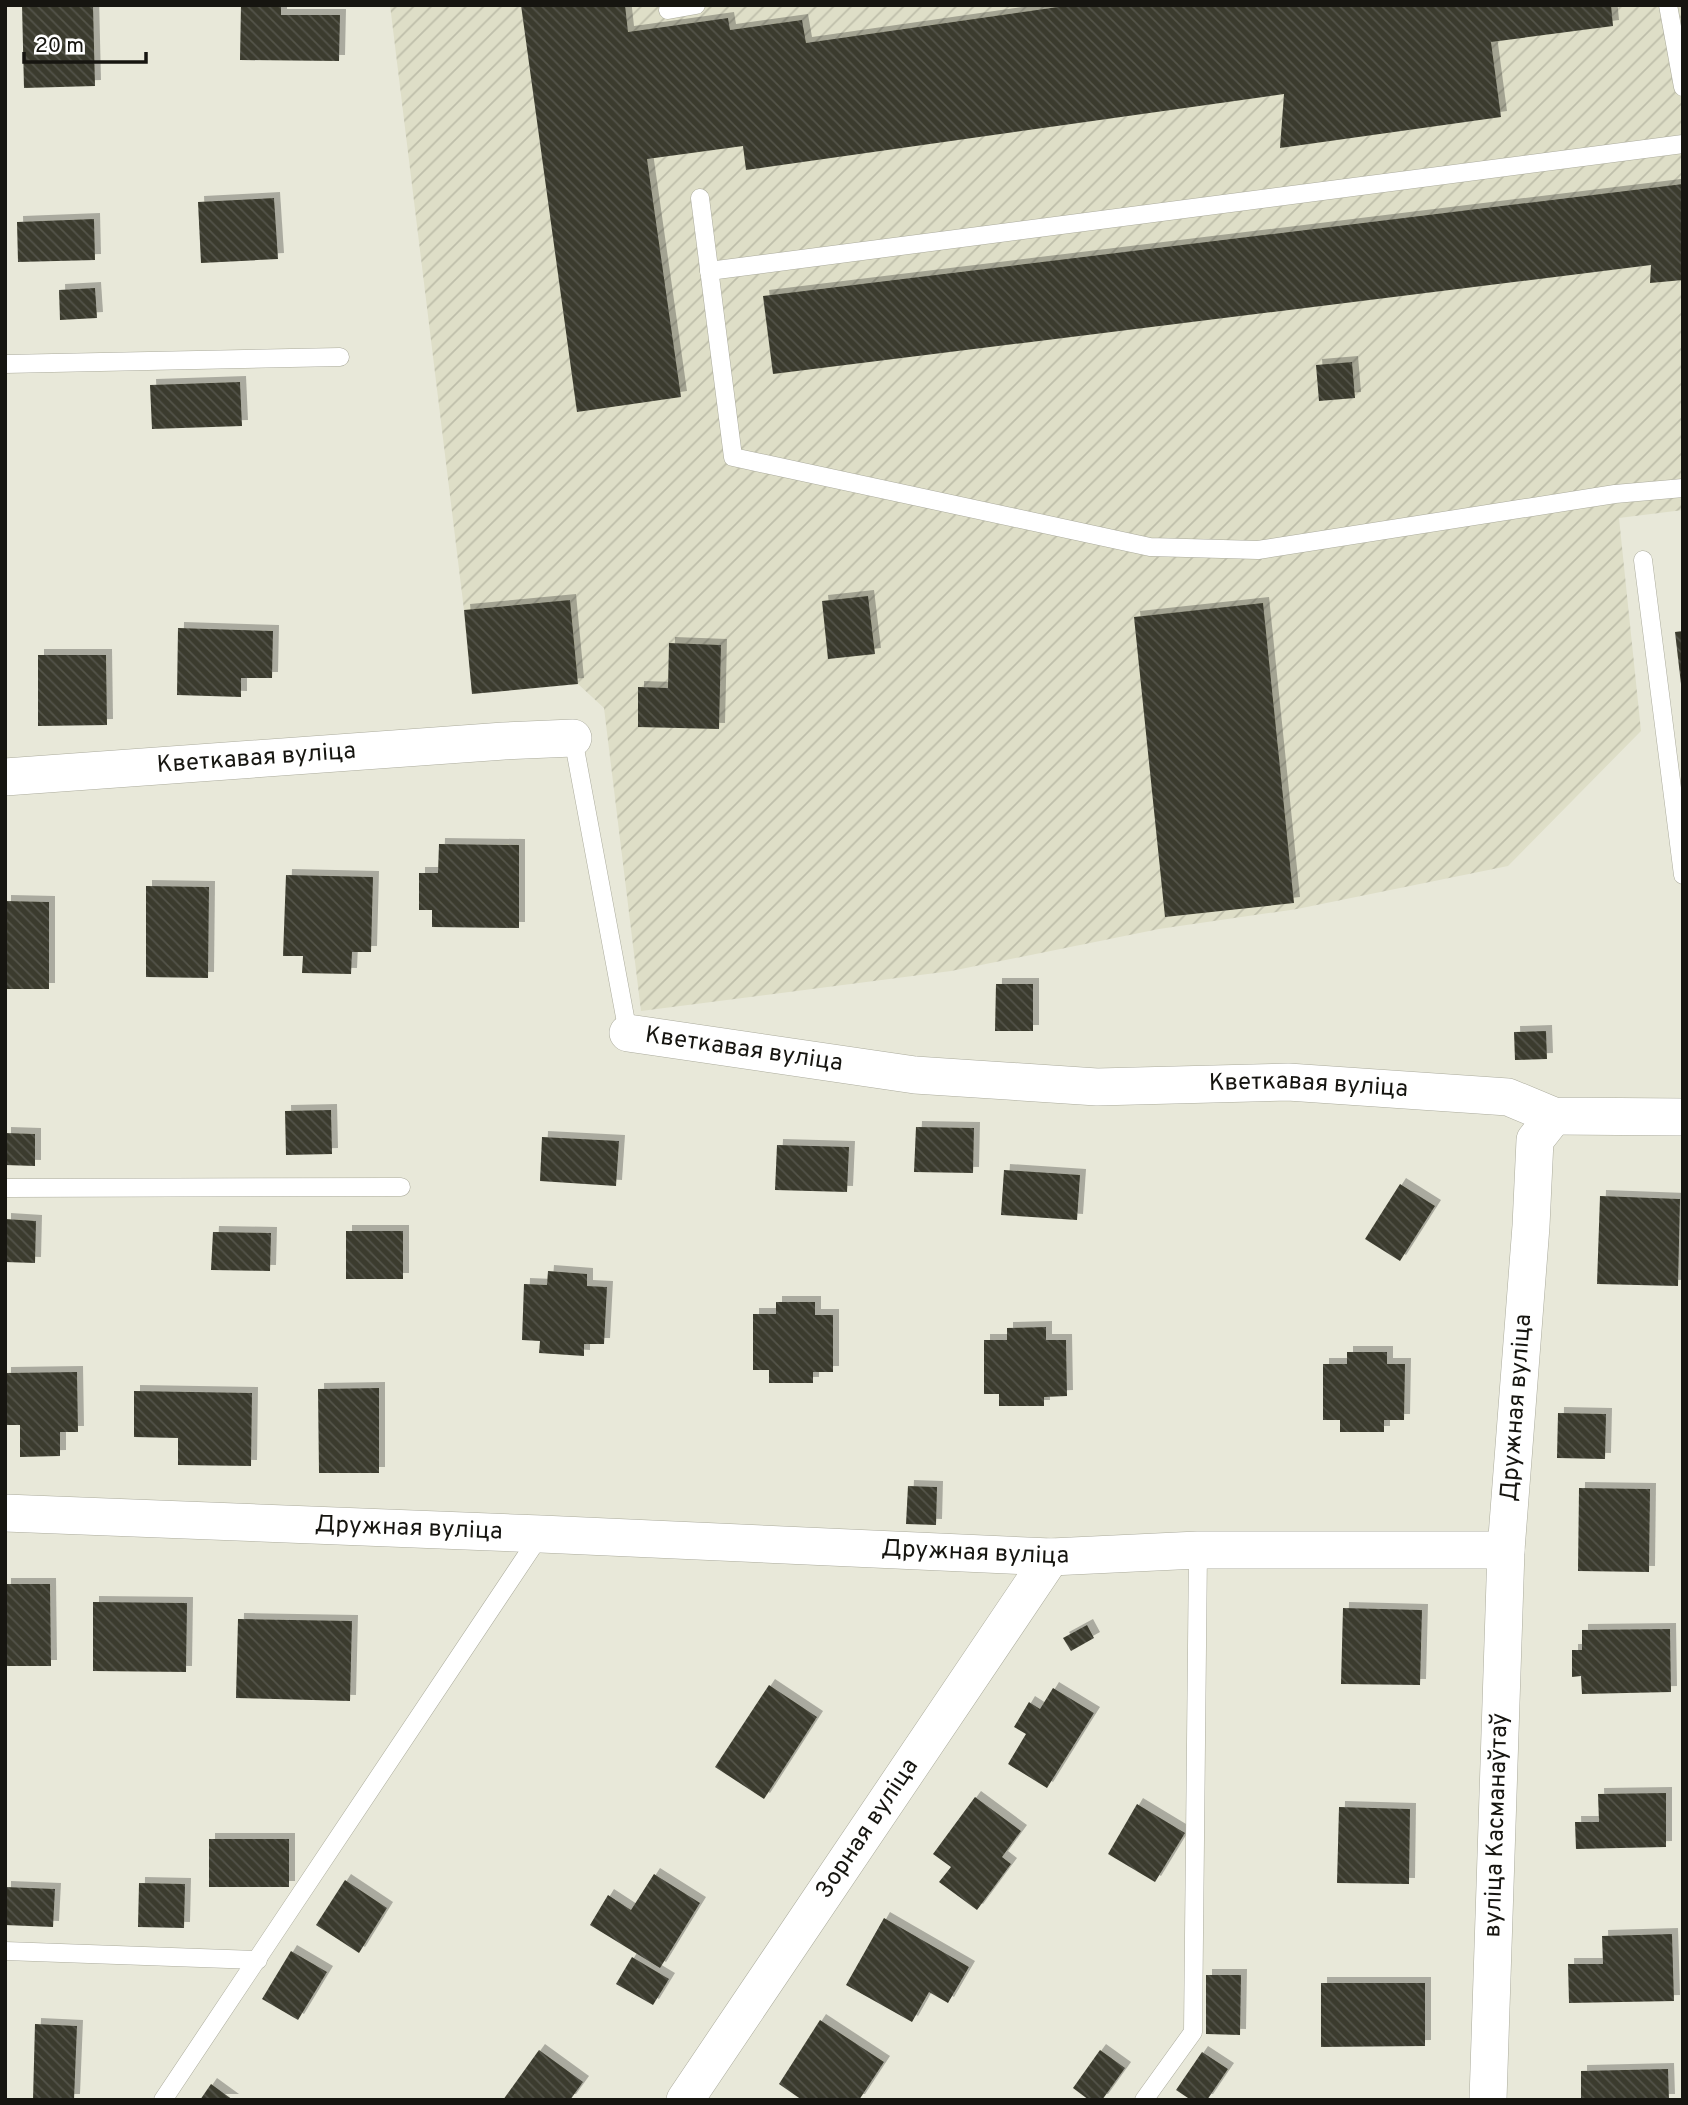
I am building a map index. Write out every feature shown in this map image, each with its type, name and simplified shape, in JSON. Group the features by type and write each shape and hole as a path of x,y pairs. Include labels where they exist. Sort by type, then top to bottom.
{"street":[{"name":"Кветкавая вуліца","path":"5,777 573,738"},
{"name":"Кветкавая вуліца","path":"628,1033 915,1075 1097,1087 1288,1082 1508,1097 1553,1116 1683,1117"},
{"name":"Дружная вуліца","path":"5,1513 1051,1557 1198,1550 1506,1550 1535,1140 1553,1116"},
{"name":"вуліца Касманаўтаў","path":"1488,2100 1506,1550"},
{"name":"Зорная вуліца","path":"685,2100 1051,1557"}],"lane":[{"path":"668,10 695,5"},
{"path":"1668,5 1683,87"},
{"path":"709,271 1683,144"},
{"path":"700,198 733,457 1150,547 1258,550 1615,494 1683,488"},
{"path":"5,364 340,357"},
{"path":"1643,560 1683,875"},
{"name":"Кветкавая вуліца","path":"573,738 628,1033"},
{"path":"5,1188 401,1187"},
{"path":"163,2100 541,1534"},
{"path":"1144,2100 1193,2032 1198,1550"},
{"path":"5,1951 258,1960"}],"shaded area":[{"path":"390,5 1683,5 1683,510 1619,518 1641,731 1508,866 1297,909 1159,929 951,971 641,1011 604,708 578,684 464,610"}],"building":[{"path":"22,5 93,5 95,86 24,88"},
{"path":"241,5 281,5 281,15 340,15 339,61 240,60"},
{"path":"521,5 625,5 628,32 728,18 730,30 802,20 806,43 1072,5 1611,5 1613,26 1491,42 1501,117 1280,148 1284,94 746,170 743,146 647,159 681,397 577,412"},
{"path":"1683,184 1683,280 1650,283 1651,265 773,374 763,296"},
{"path":"274,198 278,259 201,263 198,202"},
{"path":"94,219 95,260 18,262 17,222"},
{"path":"95,288 97,318 60,320 59,290"},
{"path":"1352,362 1355,398 1319,401 1316,365"},
{"path":"240,382 242,426 152,429 150,385"},
{"path":"868,596 875,654 828,659 822,601"},
{"path":"570,600 578,684 472,694 464,610"},
{"path":"1263,603 1294,903 1165,917 1134,617"},
{"path":"178,628 273,631 272,678 241,678 241,697 177,695"},
{"path":"1683,631 1683,684 1681,684 1675,632"},
{"path":"669,643 721,645 719,729 638,727 638,687 668,688"},
{"path":"38,655 106,655 107,725 38,726"},
{"path":"439,844 519,845 519,928 432,927 432,910 419,910 419,873 438,873"},
{"path":"286,875 373,877 371,952 352,952 351,974 302,973 303,956 283,956"},
{"path":"146,886 209,887 208,978 146,977"},
{"path":"5,901 49,902 49,989 5,989"},
{"path":"996,984 1033,984 1033,1031 995,1031"},
{"path":"1546,1031 1547,1059 1515,1060 1514,1032"},
{"path":"331,1110 332,1154 286,1155 285,1111"},
{"path":"916,1127 974,1128 973,1173 914,1172"},
{"path":"5,1133 35,1134 35,1166 5,1165"},
{"path":"542,1137 619,1141 616,1186 540,1181"},
{"path":"777,1145 849,1147 847,1192 775,1190"},
{"path":"1004,1170 1080,1175 1077,1220 1001,1215"},
{"path":"1400,1184 1435,1206 1400,1261 1365,1239"},
{"path":"1600,1196 1680,1199 1678,1286 1597,1284"},
{"path":"5,1219 36,1221 35,1263 5,1262"},
{"path":"346,1231 403,1231 403,1279 346,1279"},
{"path":"213,1232 271,1233 270,1271 211,1270"},
{"path":"548,1271 587,1274 587,1286 607,1287 604,1344 584,1344 584,1356 539,1353 540,1341 522,1340 524,1284 547,1285"},
{"path":"776,1302 815,1302 815,1315 833,1315 833,1372 813,1372 813,1383 769,1383 769,1370 753,1370 753,1314 776,1314"},
{"path":"1046,1327 1046,1340 1066,1340 1067,1396 1044,1397 1044,1406 999,1406 999,1394 984,1394 984,1340 1007,1340 1007,1328"},
{"path":"1347,1352 1387,1352 1387,1364 1405,1364 1404,1420 1384,1420 1384,1432 1340,1432 1340,1420 1323,1420 1323,1364 1347,1364"},
{"path":"77,1372 78,1432 60,1432 60,1456 20,1457 20,1425 5,1425 5,1373"},
{"path":"379,1388 379,1473 319,1473 318,1389"},
{"path":"134,1391 252,1393 251,1466 178,1465 178,1438 134,1437"},
{"path":"1558,1413 1606,1414 1605,1459 1557,1458"},
{"path":"908,1486 937,1487 936,1525 906,1524"},
{"path":"1579,1488 1650,1489 1649,1572 1578,1571"},
{"path":"5,1584 50,1584 51,1666 5,1666"},
{"path":"93,1602 187,1603 186,1672 93,1671"},
{"path":"1343,1608 1422,1610 1420,1685 1341,1684"},
{"path":"238,1619 352,1621 350,1701 236,1698"},
{"path":"1087,1625 1094,1638 1071,1651 1063,1638"},
{"path":"1670,1629 1671,1692 1582,1694 1581,1676 1572,1677 1572,1650 1582,1650 1582,1630"},
{"path":"769,1685 817,1717 764,1799 715,1767"},
{"path":"1053,1688 1094,1713 1047,1788 1008,1764 1026,1734 1014,1727 1029,1702 1040,1709"},
{"path":"1666,1793 1666,1847 1576,1849 1575,1822 1599,1822 1598,1794"},
{"path":"975,1797 1021,1831 1002,1857 1011,1864 977,1910 939,1882 951,1867 933,1854"},
{"path":"1137,1804 1185,1833 1155,1882 1108,1854"},
{"path":"1339,1807 1410,1809 1409,1884 1337,1883"},
{"path":"209,1839 289,1839 289,1887 209,1887"},
{"path":"654,1874 700,1903 660,1968 590,1925 608,1895 631,1910"},
{"path":"345,1880 387,1908 359,1953 316,1925"},
{"path":"139,1883 185,1884 184,1928 138,1927"},
{"path":"5,1887 55,1889 53,1927 5,1925"},
{"path":"884,1918 969,1967 948,2003 929,1992 912,2022 846,1985"},
{"path":"1672,1934 1674,2001 1569,2003 1568,1964 1603,1964 1602,1936"},
{"path":"291,1951 327,1972 298,2020 262,1999"},
{"path":"632,1957 669,1979 653,2005 616,1984"},
{"path":"1206,1975 1241,1975 1240,2035 1206,2034"},
{"path":"1321,1983 1425,1983 1425,2046 1321,2047"},
{"path":"820,2020 884,2062 859,2100 802,2100 779,2084"},
{"path":"35,2024 77,2026 74,2100 33,2100"},
{"path":"539,2050 583,2082 570,2100 503,2100"},
{"path":"1100,2050 1125,2068 1102,2100 1089,2100 1073,2088"},
{"path":"1202,2052 1228,2069 1207,2100 1191,2100 1176,2090"},
{"path":"1668,2069 1669,2100 1581,2100 1581,2071"},
{"path":"211,2084 233,2100 200,2100"}]}
